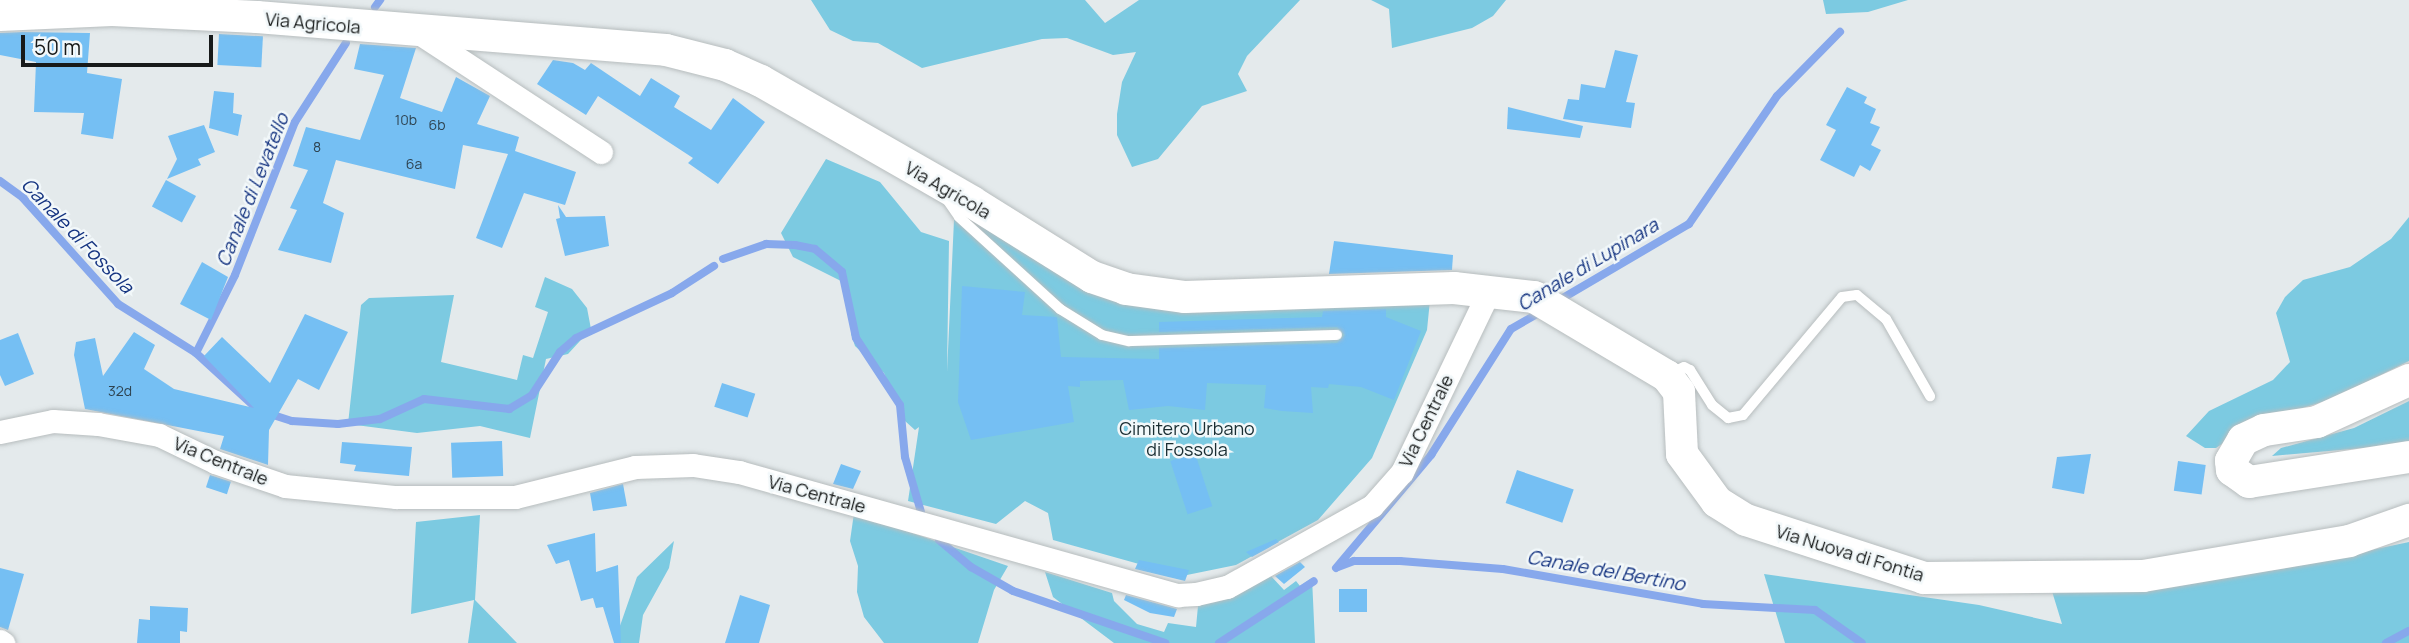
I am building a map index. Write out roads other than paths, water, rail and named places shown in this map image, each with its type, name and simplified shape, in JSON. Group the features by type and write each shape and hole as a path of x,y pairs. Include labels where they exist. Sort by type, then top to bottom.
{"street":[{"name":"Via Agricola","path":"0,15 41,5 257,17 666,50 725,65 808,106 1092,277 1126,289 1185,297 1454,288 1489,291"},
{"name":"Via Agricola","path":"416,31 601,152"},
{"path":"1489,291 1534,297 1667,376"},
{"name":"Via Centrale","path":"0,432 53,421 98,424 159,435 285,486 396,497 515,497 635,467 693,465 942,527 1178,595 1227,587 1373,506 1402,472 1489,291"},
{"name":"Via Nuova di Fontia","path":"1667,376 1679,392 1682,454 1717,502 1758,525 1924,578 2143,576 2348,541 2409,520"},
{"path":"2409,380 2317,422 2264,430 2243,440 2231,461 2232,470 2249,482 2409,457"}],"lane":[{"path":"930,180 959,216 1060,309 1102,335 1129,341 1337,335"},
{"path":"1667,376 1676,369 1690,370 1712,405 1728,418 1743,415 1842,297 1857,295 1886,319 1930,396"}],"waterway":[{"name":"Canale di Levatello","path":"375,7 380,0"},
{"name":"Canale di Lupinara","path":"1556,302 1689,224 1777,96 1840,32"},
{"name":"Canale di Levatello","path":"196,353 235,275 295,122 346,43"},
{"name":"Canale di Fossola","path":"0,181 23,198 118,304 196,353 255,407"},
{"name":"Canale di Fossola","path":"723,259 766,244 795,245 815,249 842,272 856,338 900,405 905,457 921,512"},
{"name":"Canale di Fossola","path":"267,413 292,421 338,424 380,419 424,399 509,409 532,395 560,352 576,338 672,293 714,266"},
{"name":"Canale di Lupinara","path":"1336,568 1431,455 1511,329 1542,311"},
{"name":"Canale di Fossola","path":"939,540 971,567 1013,591 1165,643"},
{"name":"Canale del Bertino","path":"1338,567 1354,561 1400,561 1503,569 1703,604 1815,610 1862,643"},
{"name":"Canale di Fossola","path":"1219,643 1314,581"},
{"path":"2386,643 2409,631"}],"park label":[{"name":"Cimitero Urbano di Fossola","path":"1187,439"}]}
